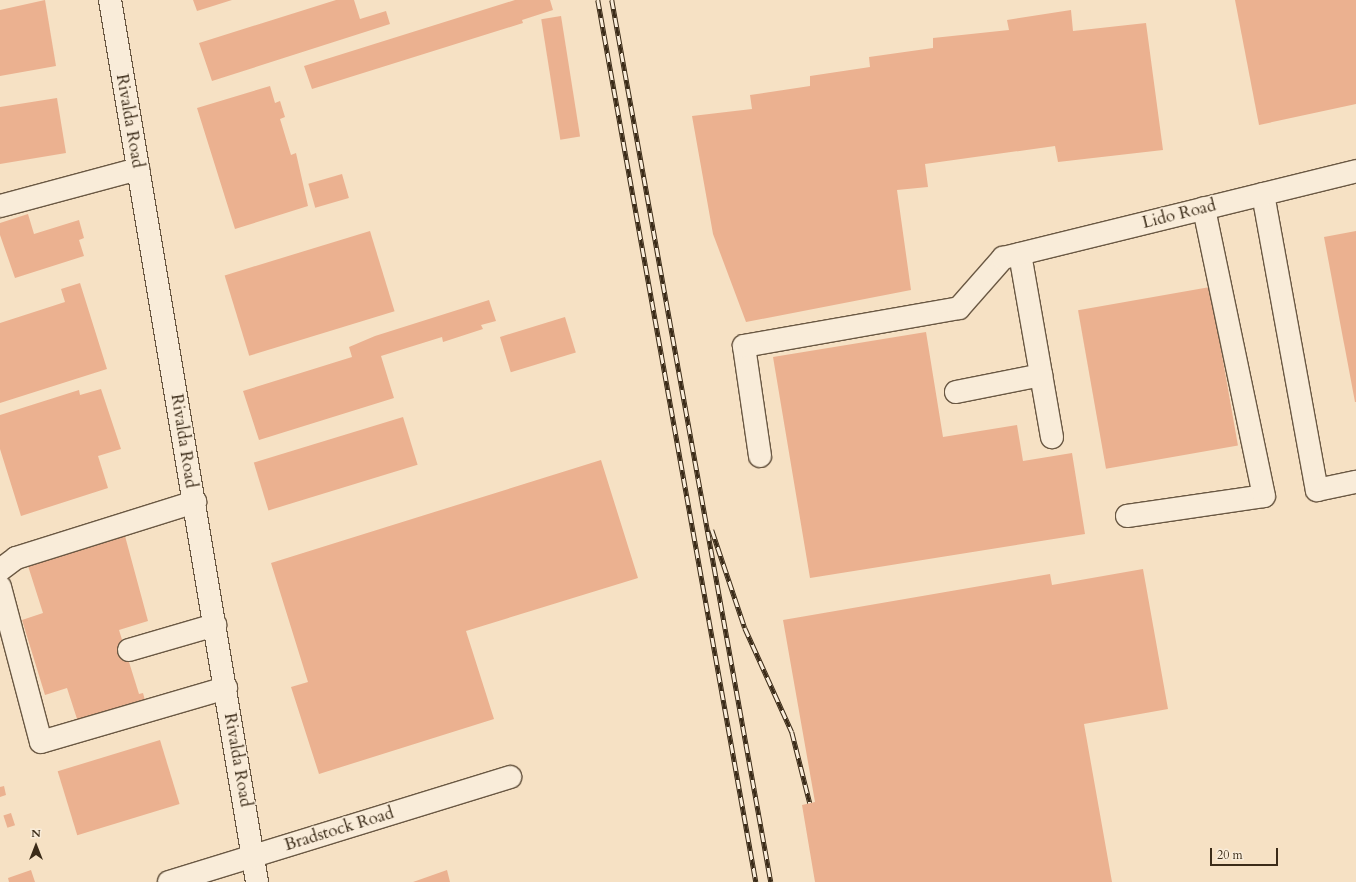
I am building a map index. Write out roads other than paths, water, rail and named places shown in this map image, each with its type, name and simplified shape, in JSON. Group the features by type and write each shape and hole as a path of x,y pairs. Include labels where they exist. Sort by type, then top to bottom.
{"street":[{"name":"Rivalda Road","path":"110,0 254,855 257,882"},
{"path":"0,206 138,168"},
{"name":"Lido Road","path":"1011,256 1356,171"},
{"path":"1263,194 1316,490 1356,482"},
{"path":"1127,516 1264,496 1204,208"},
{"path":"1011,256 1041,375 1052,436"},
{"path":"760,456 744,346 959,308 1011,256"},
{"path":"956,392 1041,375"},
{"path":"0,570 16,558 195,502"},
{"path":"0,587 41,742 226,688"},
{"path":"129,650 215,625"},
{"name":"Bradstock Road","path":"169,882 510,777"}],"railway":[{"path":"598,0 756,882"},
{"path":"612,0 771,882"},
{"path":"712,530 745,628 792,732 810,803"}]}
